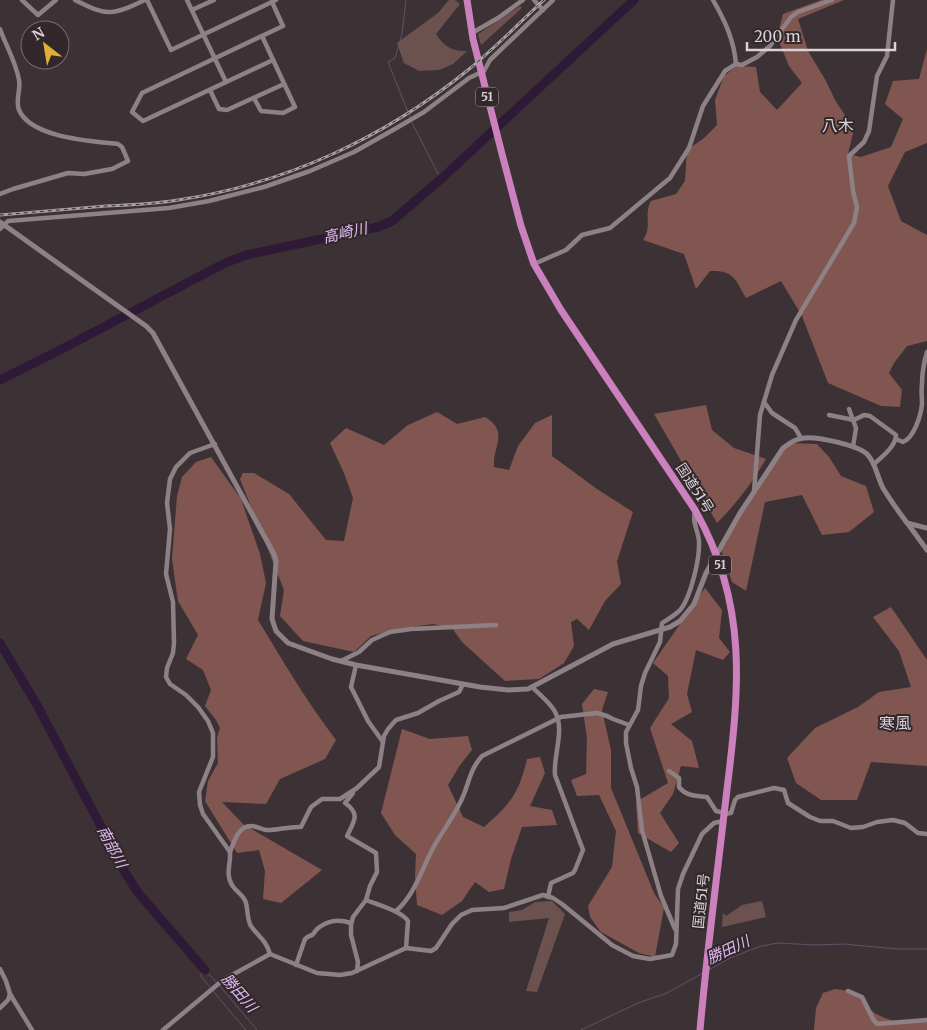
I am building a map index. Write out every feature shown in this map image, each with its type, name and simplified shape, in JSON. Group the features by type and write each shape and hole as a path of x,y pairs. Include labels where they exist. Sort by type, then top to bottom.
{"highway":[{"name":"国道51号","path":"467,0 472,36 520,226 534,264 561,310 696,510 722,570 729,594 735,633 737,692 700,1030"}],"street":[{"path":"22,0 38,15 56,0"},
{"path":"75,0 95,10 110,13 123,10 146,0 171,50 274,1 283,26 142,93 132,112 143,121 273,60"},
{"path":"187,0 226,82"},
{"path":"192,10 214,0"},
{"path":"472,36 523,0"},
{"path":"534,0 543,10"},
{"path":"553,0 490,60 484,72 469,78 407,122 354,152 310,171 264,187 188,206 8,221 1,225 146,326 153,333 274,554 276,561 272,613 276,630 284,640 296,647 356,665 463,684 508,690 532,687 613,644 670,627 680,621 694,604 706,573 724,541 783,448 801,438 811,438 854,447 866,454 874,464 884,488 927,550"},
{"path":"713,0 732,39 736,64"},
{"path":"534,264 566,250 582,235 610,228 670,178 689,148 703,106 725,71 736,64 742,64 764,51 770,46 791,17 798,12 832,0"},
{"path":"754,492 760,415 772,375 796,320 854,223 857,207 849,156 864,142 869,131 877,76 887,56 893,0"},
{"path":"0,30 19,79 20,89 17,100 19,110 25,118 50,133 70,138 118,144 122,147 128,161 112,169 84,174 68,174 0,194"},
{"path":"254,98 261,111 283,113 295,107 262,36"},
{"path":"210,90 219,109 227,110 284,84"},
{"path":"829,416 854,420 864,415 870,416 896,435 896,439 903,442 906,441 912,434 922,406 922,384 927,352"},
{"path":"764,402 772,413 795,428 801,438"},
{"path":"849,408 854,420 856,434 854,447"},
{"path":"874,464 896,439"},
{"path":"214,444 190,453 176,467 170,479 167,503 170,529 166,574 173,602 174,643 166,677 170,684 186,695 198,707 208,721 212,733 213,757 199,792 200,805 203,814 230,852"},
{"path":"676,932 662,896 642,830 637,787 626,743 626,732 638,710 641,686 660,642 662,623 680,610 684,604 697,568 700,556 699,538 693,520 696,510"},
{"path":"907,523 927,528"},
{"path":"341,661 359,652 372,640 390,632 411,629 496,625"},
{"path":"356,665 351,687 368,721 382,742"},
{"path":"357,971 358,962 351,935 351,923 353,916 366,900 376,872 376,853 346,836 355,818 355,812 345,803 357,788 379,767 382,742 388,729 396,720 418,713 459,692 463,684"},
{"path":"532,687 554,710 558,718 559,729 554,765 583,850 576,870 551,882 548,897"},
{"path":"396,911 402,906 410,893 464,794 468,777 482,756 558,718 597,713 629,725"},
{"path":"670,771 679,778 681,791 689,795 706,797 716,811 724,816"},
{"path":"357,788 340,799 322,799 311,806 301,827 289,826 267,830 252,826 245,827 239,832 230,852 229,880 244,898 250,925 263,939 270,954 317,973 340,975 357,971 406,948 431,951 436,948 452,924 462,915 472,910 504,908 531,898 543,896 562,904 612,945 633,956 650,959 672,955 676,944 678,889 702,834 714,823 732,813 735,800 738,797 774,788 784,790 788,803 820,821 833,821 851,828 893,820 905,823 918,833 927,834"},
{"path":"366,900 396,911 406,918 408,921 406,948"},
{"path":"296,965 307,936 313,935 318,929 334,920 351,923"},
{"path":"163,1030 223,980 270,954"},
{"path":"0,969 10,994 32,1030"},
{"path":"848,991 862,997 877,1024 927,1020"},
{"path":"0,1008 8,1000 10,994"}],"shaded area":[{"path":"449,0 455,0 460,4 436,34 449,47 467,51 453,64 439,70 419,71 404,63 397,43 438,13"},
{"path":"821,0 844,0 798,19 808,51 835,100 854,129 848,154 861,157 891,147 903,119 885,104 893,81 919,79 927,49 927,143 905,152 888,186 901,221 927,235 927,341 907,346 889,373 902,390 900,407 881,406 828,383 802,316 781,281 746,298 736,281 729,274 710,271 696,289 684,254 643,240 646,235 648,211 651,201 676,194 685,181 687,150 704,138 717,125 715,100 724,76 737,66 756,67 760,92 777,110 802,83 789,66 777,37 783,14"},
{"path":"520,6 522,8 481,45 478,34"},
{"path":"706,405 712,430 734,448 766,459 744,493 717,523 654,414"},
{"path":"437,412 457,424 485,417 497,428 498,440 494,467 509,470 518,446 535,423 552,415 552,456 597,489 633,512 617,561 621,584 605,601 589,630 577,619 571,622 574,646 564,663 539,679 505,681 462,642 452,628 433,624 397,629 371,636 354,652 303,641 280,616 284,590 240,479 243,473 254,473 289,494 326,540 344,541 353,498 330,443 346,428 384,445 408,425"},
{"path":"788,443 817,444 829,457 841,476 866,486 874,512 849,532 822,535 802,495 765,502 746,591 732,582 720,547"},
{"path":"211,457 241,499 260,554 266,583 258,620 305,696 336,740 325,759 280,779 266,804 222,802 243,824 322,870 281,903 263,899 265,871 259,850 237,853 205,801 208,781 218,763 217,738 220,728 205,706 211,690 203,670 186,659 198,635 178,601 172,559 177,496 182,477 196,462"},
{"path":"705,588 722,610 719,638 730,652 723,660 696,650 687,694 692,712 671,724 692,741 699,768 681,766 673,794 660,813 679,843 671,852 638,833 636,802 668,783 650,728 669,698 668,676 653,663"},
{"path":"891,607 927,660 927,766 871,762 857,800 821,800 796,783 787,758 815,728 858,707 879,692 911,687 899,651 873,617"},
{"path":"594,689 608,692 602,710 611,750 611,788 654,893 664,908 655,957 639,953 601,932 590,917 588,906 612,867 616,831 599,795 577,796 571,780 586,774 587,738 582,704"},
{"path":"402,729 430,739 468,736 472,750 448,785 463,817 484,827 501,812 512,798 521,781 527,759 540,757 545,773 530,806 552,810 557,825 522,827 511,859 504,889 489,892 475,882 462,901 442,915 417,905 416,854 395,835 381,813"},
{"path":"552,901 565,914 537,992 526,991 549,918 509,922 509,912 522,910 535,902"},
{"path":"762,901 766,917 722,927 723,913 726,916 742,905"},
{"path":"835,989 858,995 867,1007 888,1019 903,1022 927,1022 927,1030 814,1030 816,1008 823,993"}],"waterway":[{"path":"406,0 402,34 395,58 388,62 410,117"},
{"name":"高崎川","path":"0,380 225,263 246,255 378,227 392,221 441,179 634,0"},
{"path":"411,121 441,179"},
{"name":"南部川","path":"0,643 37,705 126,874 139,894 205,970"},
{"name":"勝田川","path":"709,970 730,958 758,947 777,943 844,944 897,949 927,949"},
{"name":"勝田川","path":"210,987 201,977 205,970 216,982"},
{"name":"勝田川","path":"581,1030 638,1003 667,993 703,973"},
{"name":"勝田川","path":"219,985 257,1030"},
{"name":"南部川","path":"212,990 246,1030"}],"railway":[{"path":"0,215 178,200 218,193 295,170 368,137 436,94 478,62 544,0"}],"district":[{"name":"八木","path":"838,125"},
{"name":"寒風","path":"895,723"}]}
